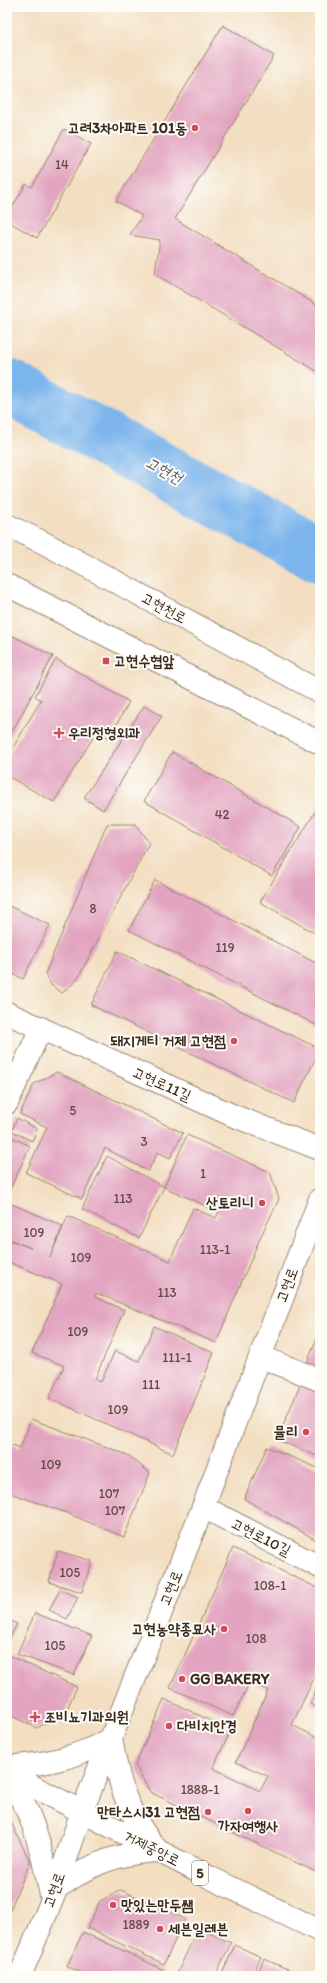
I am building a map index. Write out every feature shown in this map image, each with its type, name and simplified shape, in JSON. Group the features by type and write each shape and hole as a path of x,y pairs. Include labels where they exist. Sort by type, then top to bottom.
{"street":[{"name":"고현천로","path":"7,525 44,543 320,692"},
{"path":"7,585 320,743"},
{"name":"고현로11길","path":"7,1013 234,1116 320,1149"},
{"path":"7,1103 41,1028"},
{"name":"고현로","path":"20,1976 54,1894 82,1811 203,1507 320,1199"},
{"path":"261,1357 320,1380"},
{"name":"고현로10길","path":"203,1507 320,1567"},
{"path":"7,1767 40,1764 60,1760 90,1750 111,1739 116,1768 124,1797 145,1835 158,1851"},
{"name":"거제중앙로","path":"7,1773 158,1851 320,1931"},
{"path":"7,1779 30,1819 39,1843 54,1894 85,1870 119,1856 136,1851 158,1851"}],"building":[{"path":"250,7 258,7 254,11"},
{"name":"고려3차아파트 101동","path":"223,25 274,56 175,219 320,307 320,373 155,274 160,240 130,235 142,216 116,201"},
{"path":"64,129 91,144 37,238 7,221 7,216 26,184 32,187"},
{"path":"7,633 53,656 7,741"},
{"path":"56,659 129,702 109,738 97,731 54,802 7,776 7,758 41,700 35,696"},
{"path":"144,706 162,716 103,810 84,798"},
{"path":"172,752 301,827 272,876 144,801"},
{"path":"320,804 320,936 260,902"},
{"path":"107,824 135,824 149,843 77,980 62,993 52,986 45,974"},
{"path":"155,880 320,965 320,1027 129,930"},
{"path":"7,905 50,925 23,979 7,971"},
{"path":"117,951 320,1049 294,1103 91,1005"},
{"path":"57,1072 183,1133 170,1158 158,1152 148,1171 105,1148 82,1199 26,1173 47,1127 20,1114 34,1084"},
{"path":"17,1118 37,1129 32,1141 12,1131"},
{"path":"7,1135 30,1146 7,1196"},
{"path":"187,1135 270,1172 279,1199 260,1238 216,1343 96,1293 95,1297 124,1310 95,1379 101,1382 115,1351 139,1361 154,1326 214,1353 173,1454 49,1398 64,1366 32,1353 62,1284 11,1263 7,1273 7,1239 31,1248 7,1238 7,1202 63,1226 50,1257 68,1216 170,1261 193,1208 216,1218 219,1212 164,1187"},
{"path":"107,1156 164,1187 139,1238 82,1209"},
{"path":"320,1331 320,1374 305,1368"},
{"path":"301,1383 320,1391 320,1457 277,1440"},
{"path":"31,1419 128,1455 150,1473 124,1537 67,1513 7,1492 7,1443 20,1448"},
{"path":"267,1447 320,1469 320,1542 244,1499"},
{"path":"233,1548 320,1589 320,1665 292,1725 320,1739 320,1754 316,1762 320,1764 320,1874 150,1792 135,1765 164,1699 231,1730 213,1768 260,1791 268,1776 236,1762 268,1690 250,1682 233,1716 170,1688"},
{"path":"58,1551 92,1561 82,1592 49,1582"},
{"path":"60,1590 78,1597 67,1619 49,1610"},
{"path":"35,1613 92,1636 74,1675 17,1654"},
{"path":"7,1619 17,1624 7,1643"},
{"path":"8,1655 77,1687 65,1713 37,1728 7,1714"},
{"path":"320,1680 320,1709 310,1704"},
{"path":"7,1819 10,1820 30,1862 7,1917"},
{"path":"121,1890 185,1919 164,1964 87,1928 100,1901"},
{"path":"198,1928 231,1943 215,1976 176,1976"},
{"path":"83,1932 164,1970 161,1976 88,1976 67,1966"},
{"path":"235,1945 261,1957 252,1976 221,1976"},
{"path":"264,1959 290,1970 288,1976 256,1976"},
{"path":"67,1971 78,1976 64,1976"}],"waterway":[{"name":"고현천","path":"7,386 320,555"}],"place":[{"name":"고려3차아파트 101동","path":"195,128"},
{"name":"고현수협앞","path":"106,661"},
{"name":"우리정형외과","path":"59,733"},
{"name":"돼지게티 거제 고현점","path":"234,1041"},
{"name":"산토리니","path":"262,1203"},
{"name":"뮬리","path":"306,1432"},
{"name":"고현농약종묘사","path":"224,1629"},
{"name":"GG BAKERY","path":"182,1679"},
{"name":"조비뇨기과의원","path":"35,1717"},
{"name":"다비치안경","path":"169,1726"},
{"name":"가자여행사","path":"248,1811"},
{"name":"만타스시31 고현점","path":"208,1812"},
{"name":"맛있는만두쌤","path":"113,1905"},
{"name":"세븐일레븐","path":"160,1929"}]}
